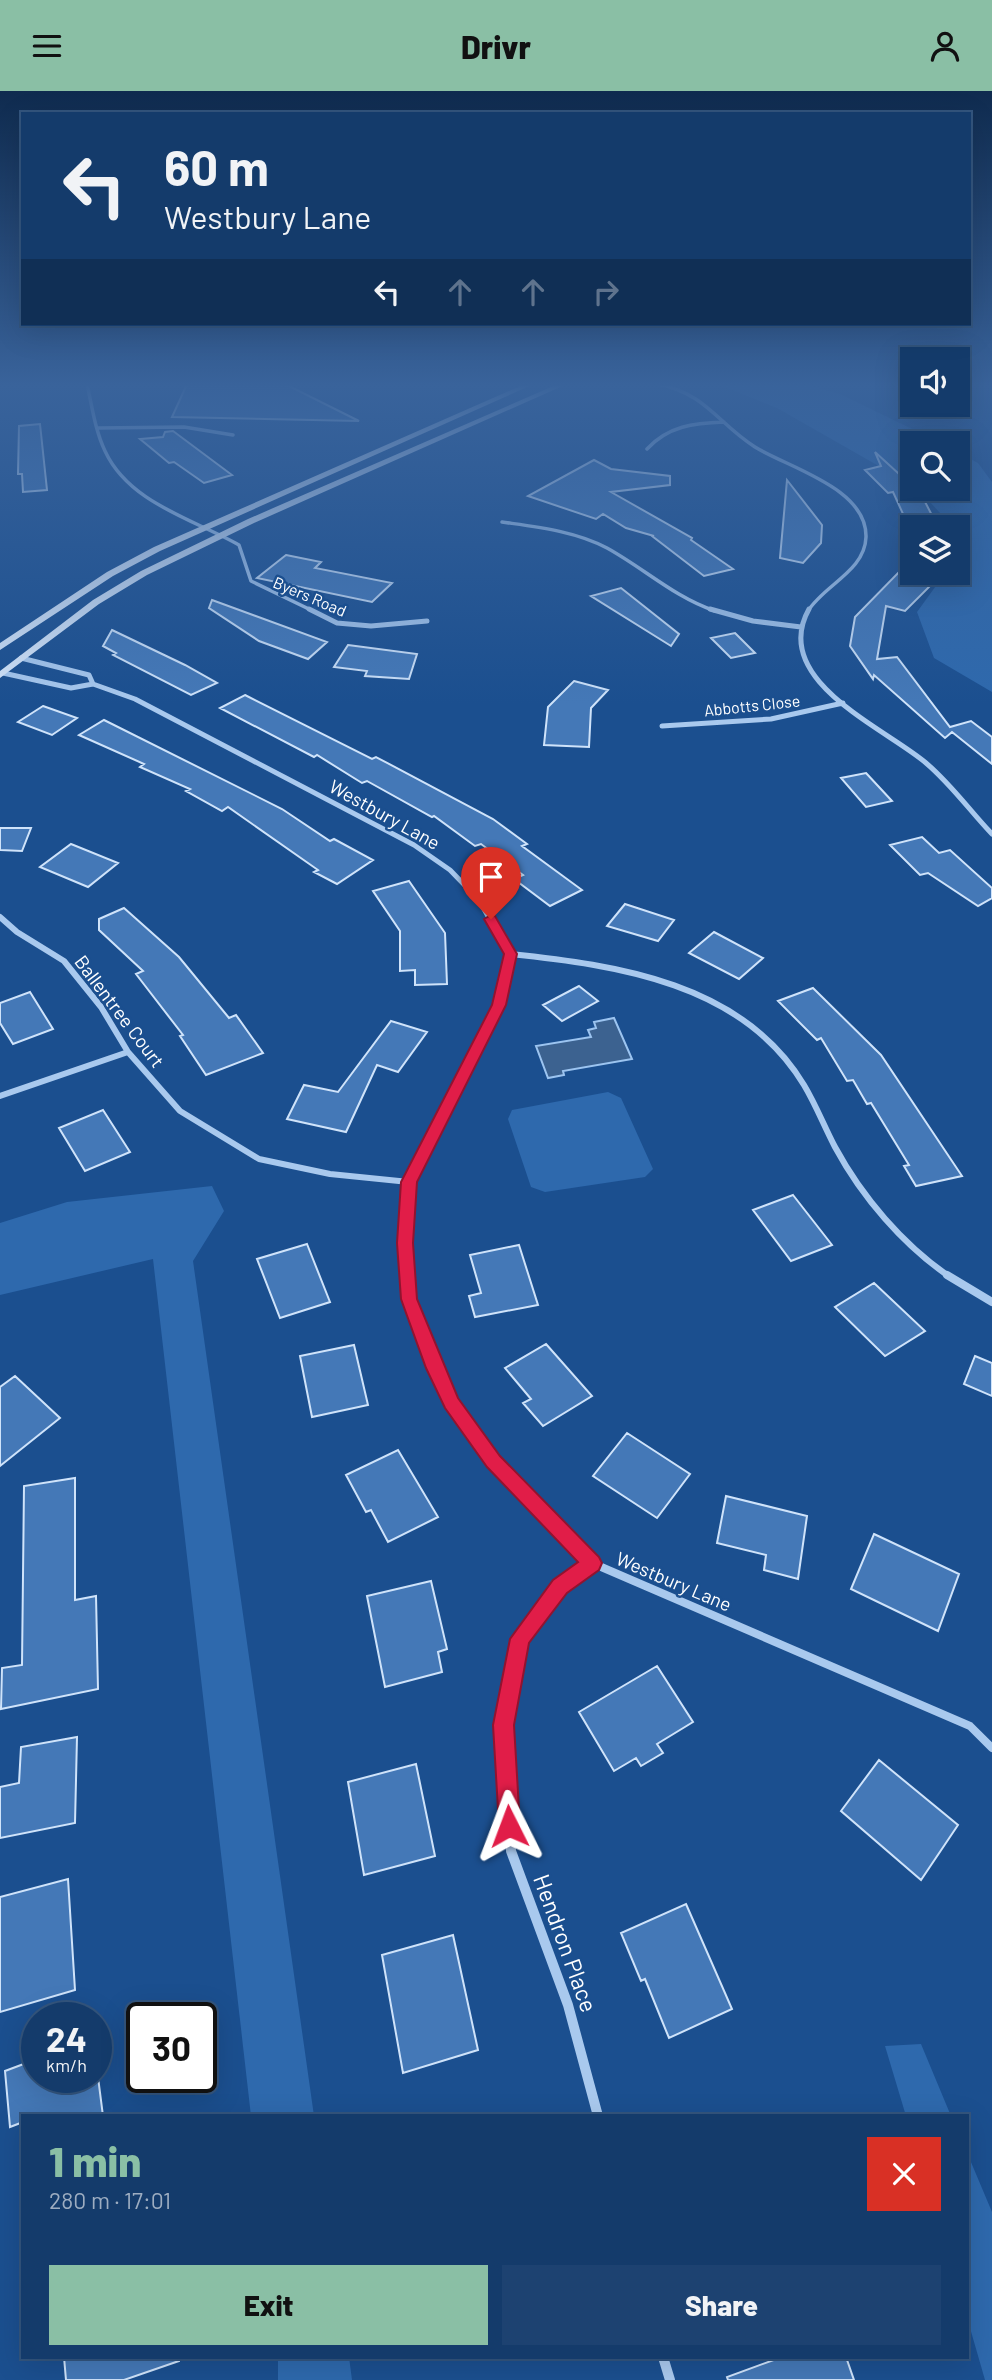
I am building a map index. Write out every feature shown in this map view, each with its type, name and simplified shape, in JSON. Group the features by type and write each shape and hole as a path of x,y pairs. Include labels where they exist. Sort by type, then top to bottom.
{"main road":[{"path":"0,647 110,574 288,491"},
{"path":"1,674 96,602 144,573 222,534 320,491"}],"street":[{"name":"Byers Road","path":"140,491 239,545 251,581 337,623 371,626 427,621"},
{"path":"839,491 853,504 863,520 866,538 861,555 812,603 800,627 800,644 807,664 820,682 843,703 926,763 992,834"},
{"path":"502,522 559,532 597,543 621,556 675,594 708,610 753,621 800,627"},
{"name":"Westbury Lane","path":"21,658 80,671 89,675 93,684"},
{"name":"Westbury Lane","path":"1,674 71,688 93,684 135,699 430,855 466,884 481,901 510,954 499,1005 409,1182 405,1243 409,1299 451,1403 494,1462 592,1563 970,1726 992,1748"},
{"name":"Abbotts Close","path":"662,726 771,719 843,703"},
{"name":"Ballentree Court","path":"0,917 17,932 64,961 101,1007 128,1052 180,1111 259,1159 330,1174 409,1182"},
{"path":"510,954 577,960 635,970 698,992 727,1010 768,1042 797,1072 842,1159 884,1218 943,1273 992,1302"},
{"path":"0,1096 128,1052"},
{"name":"Hendron Place","path":"592,1563 560,1587 520,1639 504,1725 511,1851 568,2005 597,2114"},
{"path":"664,2359 670,2380"}],"shaded area":[{"path":"970,491 992,491 992,692 934,658 917,612 937,585 970,585 970,515 942,515 929,501 970,501"},
{"path":"614,1018 632,1059 563,1071 564,1075 548,1078 536,1046 591,1037 588,1030 596,1028 594,1022"},
{"path":"608,1092 621,1098 653,1169 645,1177 545,1192 531,1187 508,1119 512,1110"},
{"path":"212,1186 224,1211 193,1261 314,2114 251,2114 153,1259 0,1295 0,1223 67,1202"},
{"path":"921,2044 950,2114 905,2114 885,2046"},
{"path":"969,2157 992,2212 992,2380 985,2380 969,2324"},
{"path":"278,2359 349,2359 352,2380 278,2380"}],"building":[{"path":"537,491 621,491 611,492 692,538 691,540 733,569 704,576 654,536 626,528 603,514 596,519 528,496"},
{"path":"786,491 795,491 822,525 821,543 803,563 780,558"},
{"path":"886,491 900,491 900,501 925,501 932,515 904,515 893,492"},
{"path":"286,555 321,562 315,568 392,583 372,602 257,578"},
{"path":"899,572 900,585 931,585 905,611 886,606 877,659 897,657 950,727 971,721 992,737 992,764 952,732 945,738 874,675 873,679 850,646 855,617"},
{"path":"621,588 679,634 671,646 591,596"},
{"path":"212,600 327,642 308,659 259,641 209,608"},
{"path":"112,630 217,683 191,695 113,655 116,653 103,646"},
{"path":"735,633 755,653 731,658 711,638"},
{"path":"348,645 417,654 409,679 365,676 367,671 334,667"},
{"path":"574,681 608,690 591,708 589,747 544,745 548,707"},
{"path":"245,695 372,759 376,757 493,819 527,844 522,846 582,890 550,906 514,879 523,875 481,844 475,846 434,816 367,781 362,783 317,755 314,757 220,708"},
{"path":"43,706 77,718 52,735 18,722"},
{"path":"104,720 282,809 330,841 334,839 373,860 337,884 314,872 318,870 228,807 222,811 186,791 190,789 140,767 144,764 79,735"},
{"path":"866,773 892,801 866,807 841,778"},
{"path":"0,828 31,828 22,851 0,850"},
{"path":"922,837 939,853 950,850 992,888 992,898 978,906 928,873 920,875 890,845"},
{"path":"71,844 118,863 88,887 40,867"},
{"path":"409,881 445,933 447,984 415,985 415,970 400,971 400,931 373,891"},
{"path":"625,904 674,920 658,941 607,926"},
{"path":"124,908 179,957 229,1018 236,1015 263,1053 206,1075 180,1036 183,1035 136,974 143,971 99,930 99,919"},
{"path":"714,932 763,958 739,979 689,953"},
{"path":"579,986 598,1001 562,1021 543,1005"},
{"path":"813,988 881,1055 962,1176 916,1186 904,1166 909,1165 871,1103 867,1104 853,1080 847,1081 821,1038 817,1040 778,1001"},
{"path":"30,992 53,1029 13,1044 0,1023 0,1003"},
{"path":"391,1021 427,1032 398,1072 377,1065 346,1132 287,1119 304,1085 338,1092"},
{"path":"103,1110 130,1152 85,1171 59,1128"},
{"path":"793,1195 832,1245 791,1261 753,1210"},
{"path":"307,1244 330,1302 280,1318 257,1259"},
{"path":"519,1245 538,1305 475,1317 469,1296 481,1293 470,1255"},
{"path":"874,1283 925,1331 885,1356 835,1307"},
{"path":"546,1344 592,1396 543,1426 523,1403 531,1399 505,1368"},
{"path":"354,1345 368,1405 312,1417 300,1356"},
{"path":"975,1356 992,1363 992,1396 964,1384"},
{"path":"15,1376 60,1418 0,1466 0,1387"},
{"path":"627,1433 690,1474 657,1518 593,1476"},
{"path":"398,1450 438,1517 388,1542 371,1510 366,1512 346,1475"},
{"path":"75,1478 75,1600 96,1596 98,1689 1,1709 2,1668 22,1665 24,1486"},
{"path":"726,1496 807,1516 798,1579 764,1570 766,1555 717,1543"},
{"path":"874,1534 959,1574 938,1631 851,1589"},
{"path":"431,1581 447,1649 438,1652 442,1672 385,1687 367,1596"},
{"path":"657,1666 693,1722 657,1744 663,1753 641,1766 636,1758 614,1771 579,1712"},
{"path":"77,1737 75,1823 0,1838 0,1787 19,1783 21,1747"},
{"path":"879,1760 958,1825 921,1880 841,1811"},
{"path":"416,1764 435,1856 364,1875 348,1782"},
{"path":"68,1879 75,1990 34,2002 21,2002 21,2006 0,2012 0,1897"},
{"path":"686,1904 732,2009 669,2038 645,1979 641,1981 621,1933"},
{"path":"453,1935 478,2050 403,2073 382,1955"},
{"path":"21,2065 21,2093 100,2093 103,2114 21,2114 21,2123 10,2127 5,2071"},
{"path":"64,2359 179,2359 124,2380 66,2380"},
{"path":"776,2359 847,2359 854,2380 728,2380 727,2377"}],"route":[{"path":"491,919 510,954 499,1005 409,1182 405,1243 409,1299 451,1403 494,1462 592,1563 560,1587 520,1639 504,1725 509,1826"}]}
